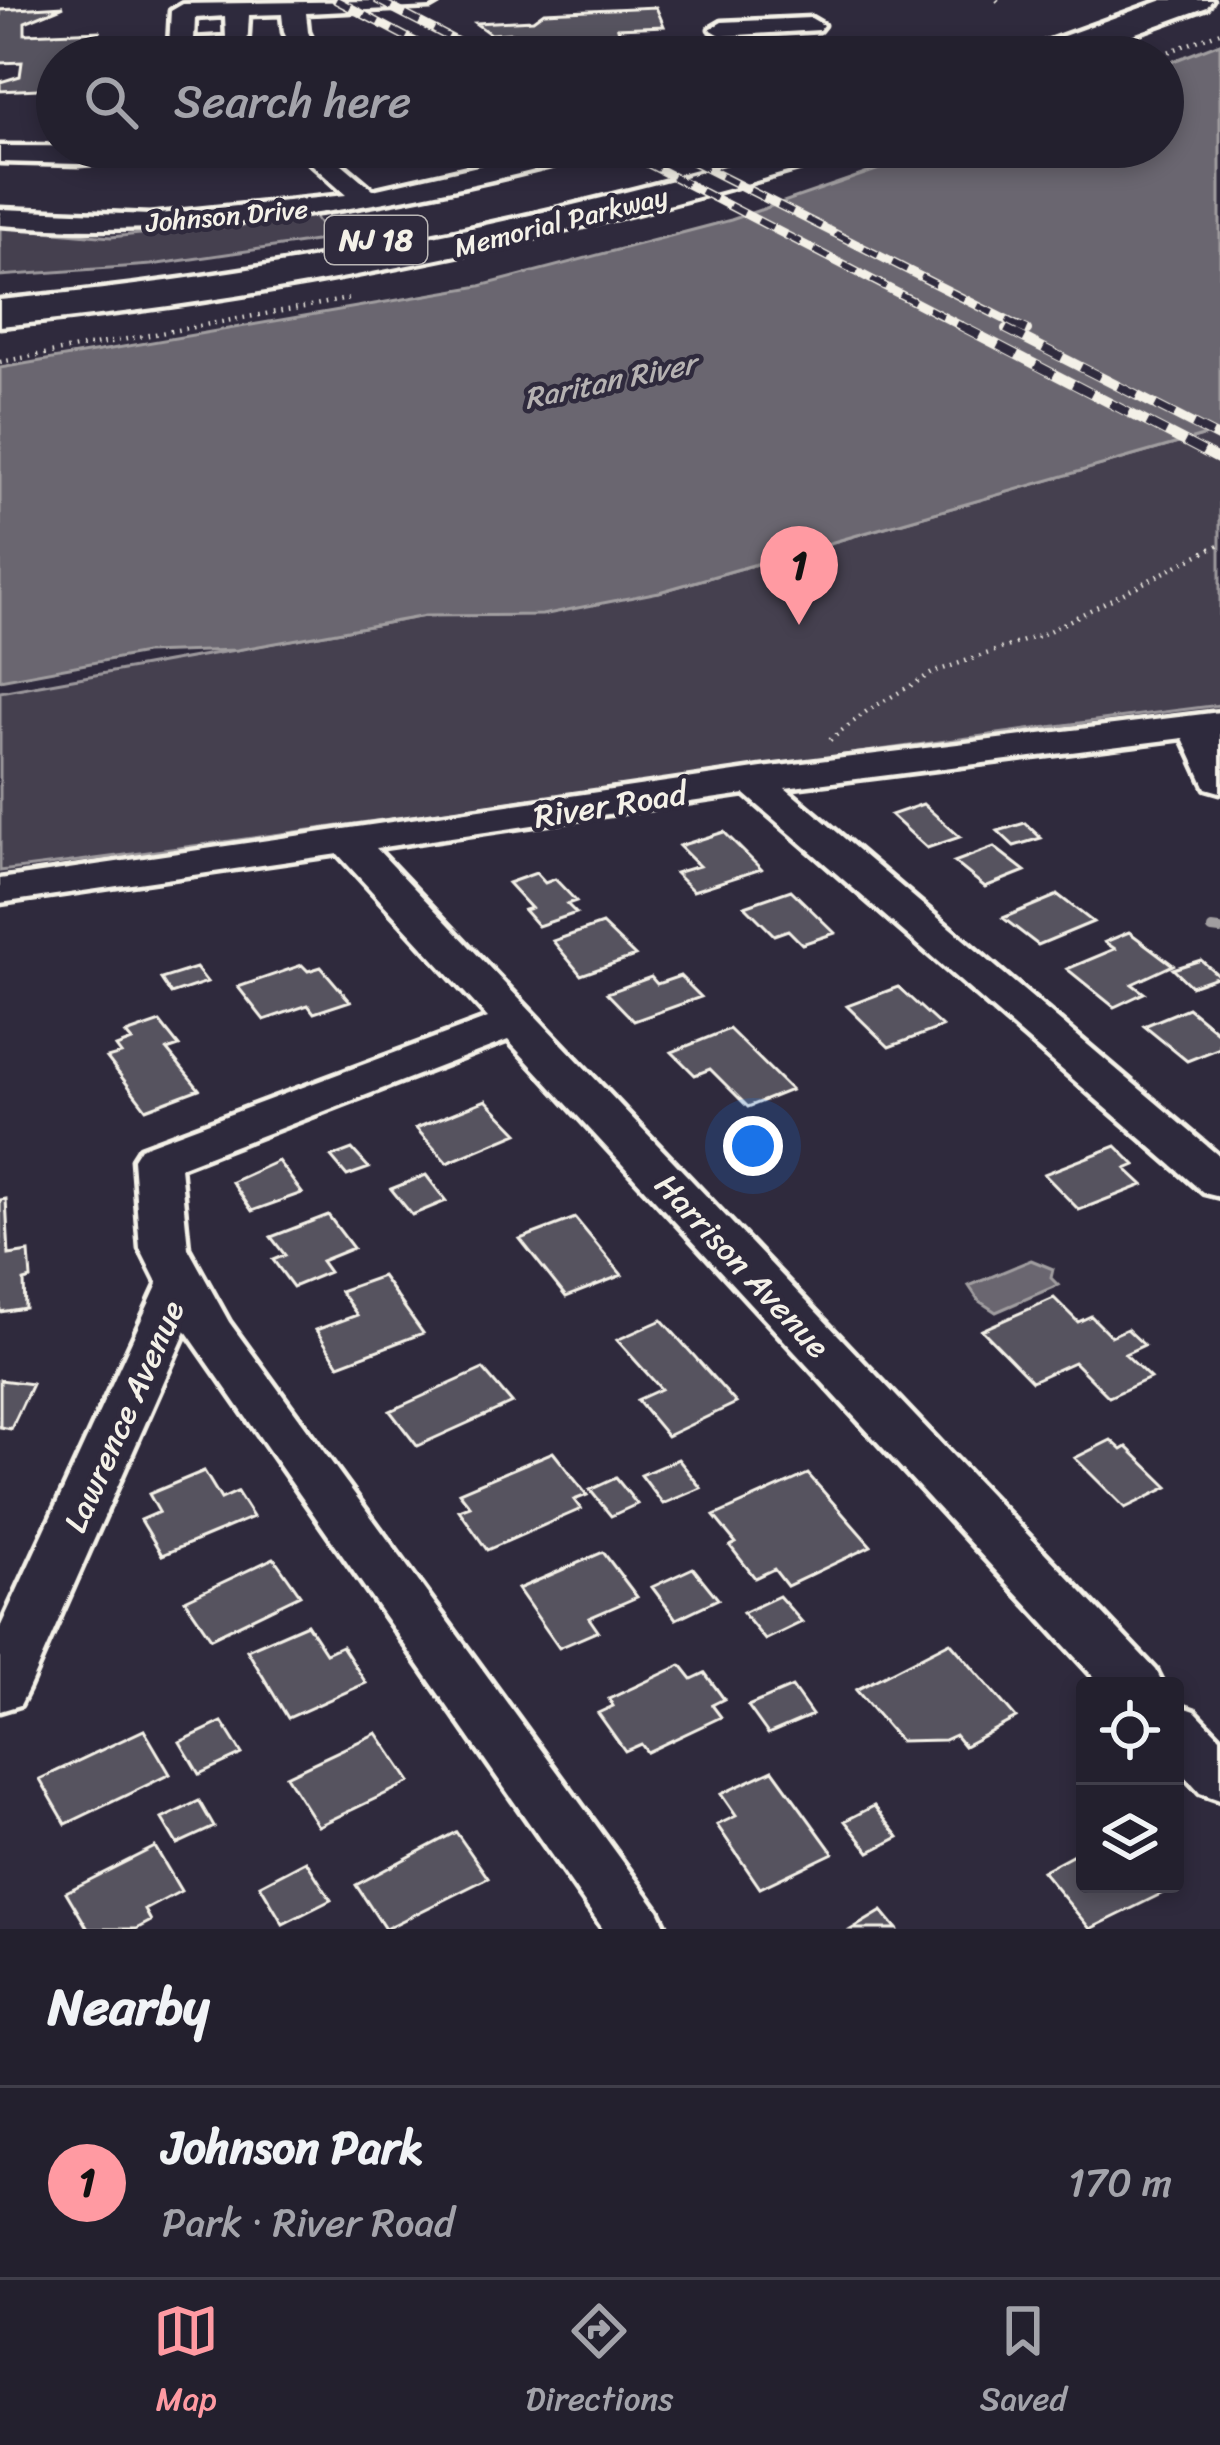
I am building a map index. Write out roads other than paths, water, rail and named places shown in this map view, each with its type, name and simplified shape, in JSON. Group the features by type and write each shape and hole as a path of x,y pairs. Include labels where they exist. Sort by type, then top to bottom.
{"highway":[{"path":"1065,36 1158,0"},
{"path":"1123,36 1209,15"},
{"path":"1151,36 1209,15"},
{"name":"Memorial Parkway","path":"0,292 190,272 351,245 666,168"},
{"name":"Memorial Parkway","path":"0,313 259,284 472,244 761,168"},
{"path":"0,323 344,279 472,244"}],"street":[{"path":"237,8 430,0"},
{"path":"706,0 724,36"},
{"path":"292,5 298,36"},
{"path":"763,36 811,25"},
{"path":"0,154 36,155"},
{"path":"331,168 359,192"},
{"name":"Johnson Drive","path":"0,217 166,223 269,215 444,168"},
{"name":"Johnson Drive","path":"0,198 100,207 180,206 359,192 483,168"},
{"path":"1208,724 1220,780"},
{"name":"River Road","path":"0,891 350,844 980,749 1208,724"},
{"path":"755,782 1220,1182"},
{"name":"Harrison Avenue","path":"350,844 1128,1677"},
{"name":"Lawrence Avenue","path":"0,1690 182,1285 164,1248 156,1160 516,1022"},
{"path":"182,1285 212,1334 637,1929"},
{"path":"1184,1737 1220,1776"}],"water":[{"name":"Raritan River","path":"1220,43 1220,431 659,592 542,615 425,616 237,650 145,653 0,680 0,368 480,286 731,220 882,168 1184,168 1184,57"},
{"path":"1031,1260 1053,1269 1051,1278 1058,1285 996,1312 979,1301 969,1286"}],"waterway":[{"path":"1212,929 1220,930"}],"railway":[{"path":"336,0 404,36"},
{"path":"377,0 446,36"},
{"path":"656,168 967,329"},
{"path":"706,168 1019,326"},
{"path":"961,326 1220,460"},
{"path":"1019,326 1027,330"},
{"path":"1019,326 1024,329"},
{"path":"1006,329 1220,438"}],"place":[{"name":"Johnson Park","path":"799,625"}]}
